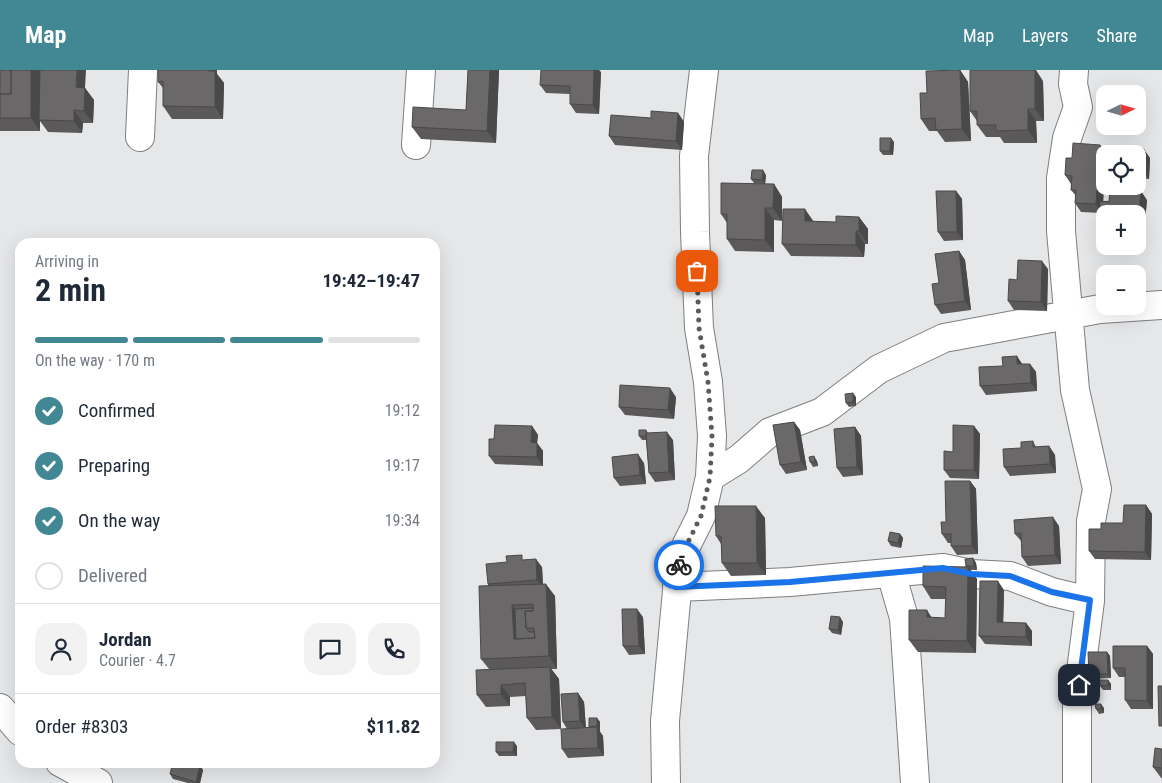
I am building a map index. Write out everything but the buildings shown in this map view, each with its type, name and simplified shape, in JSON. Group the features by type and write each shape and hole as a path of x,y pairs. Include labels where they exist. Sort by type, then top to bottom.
{"street":[{"path":"140,137 143,70"},
{"path":"416,145 421,70"},
{"path":"666,783 665,721 680,558 701,516 710,477 712,436 708,382 699,328 694,156 704,70"},
{"path":"1074,70 1073,84 1078,107 1067,138 1061,178 1061,231 1075,390 1097,489 1091,521 1090,600 1077,702 1078,783"},
{"path":"710,477 739,459 770,432 822,412 879,369 944,338 1100,309 1162,305"},
{"path":"676,587 790,582 943,568 971,574 1010,576 1052,592 1090,600"},
{"path":"891,573 904,618 915,783"},
{"path":"0,708 15,725"},
{"path":"71,768 98,783"}],"way so far":[{"path":"679,565 680,558 701,516 710,477 712,436 708,382 699,328 697,271"}],"route":[{"path":"679,565 676,587 790,582 943,568 971,574 1010,576 1052,592 1090,600 1079,685"}]}
